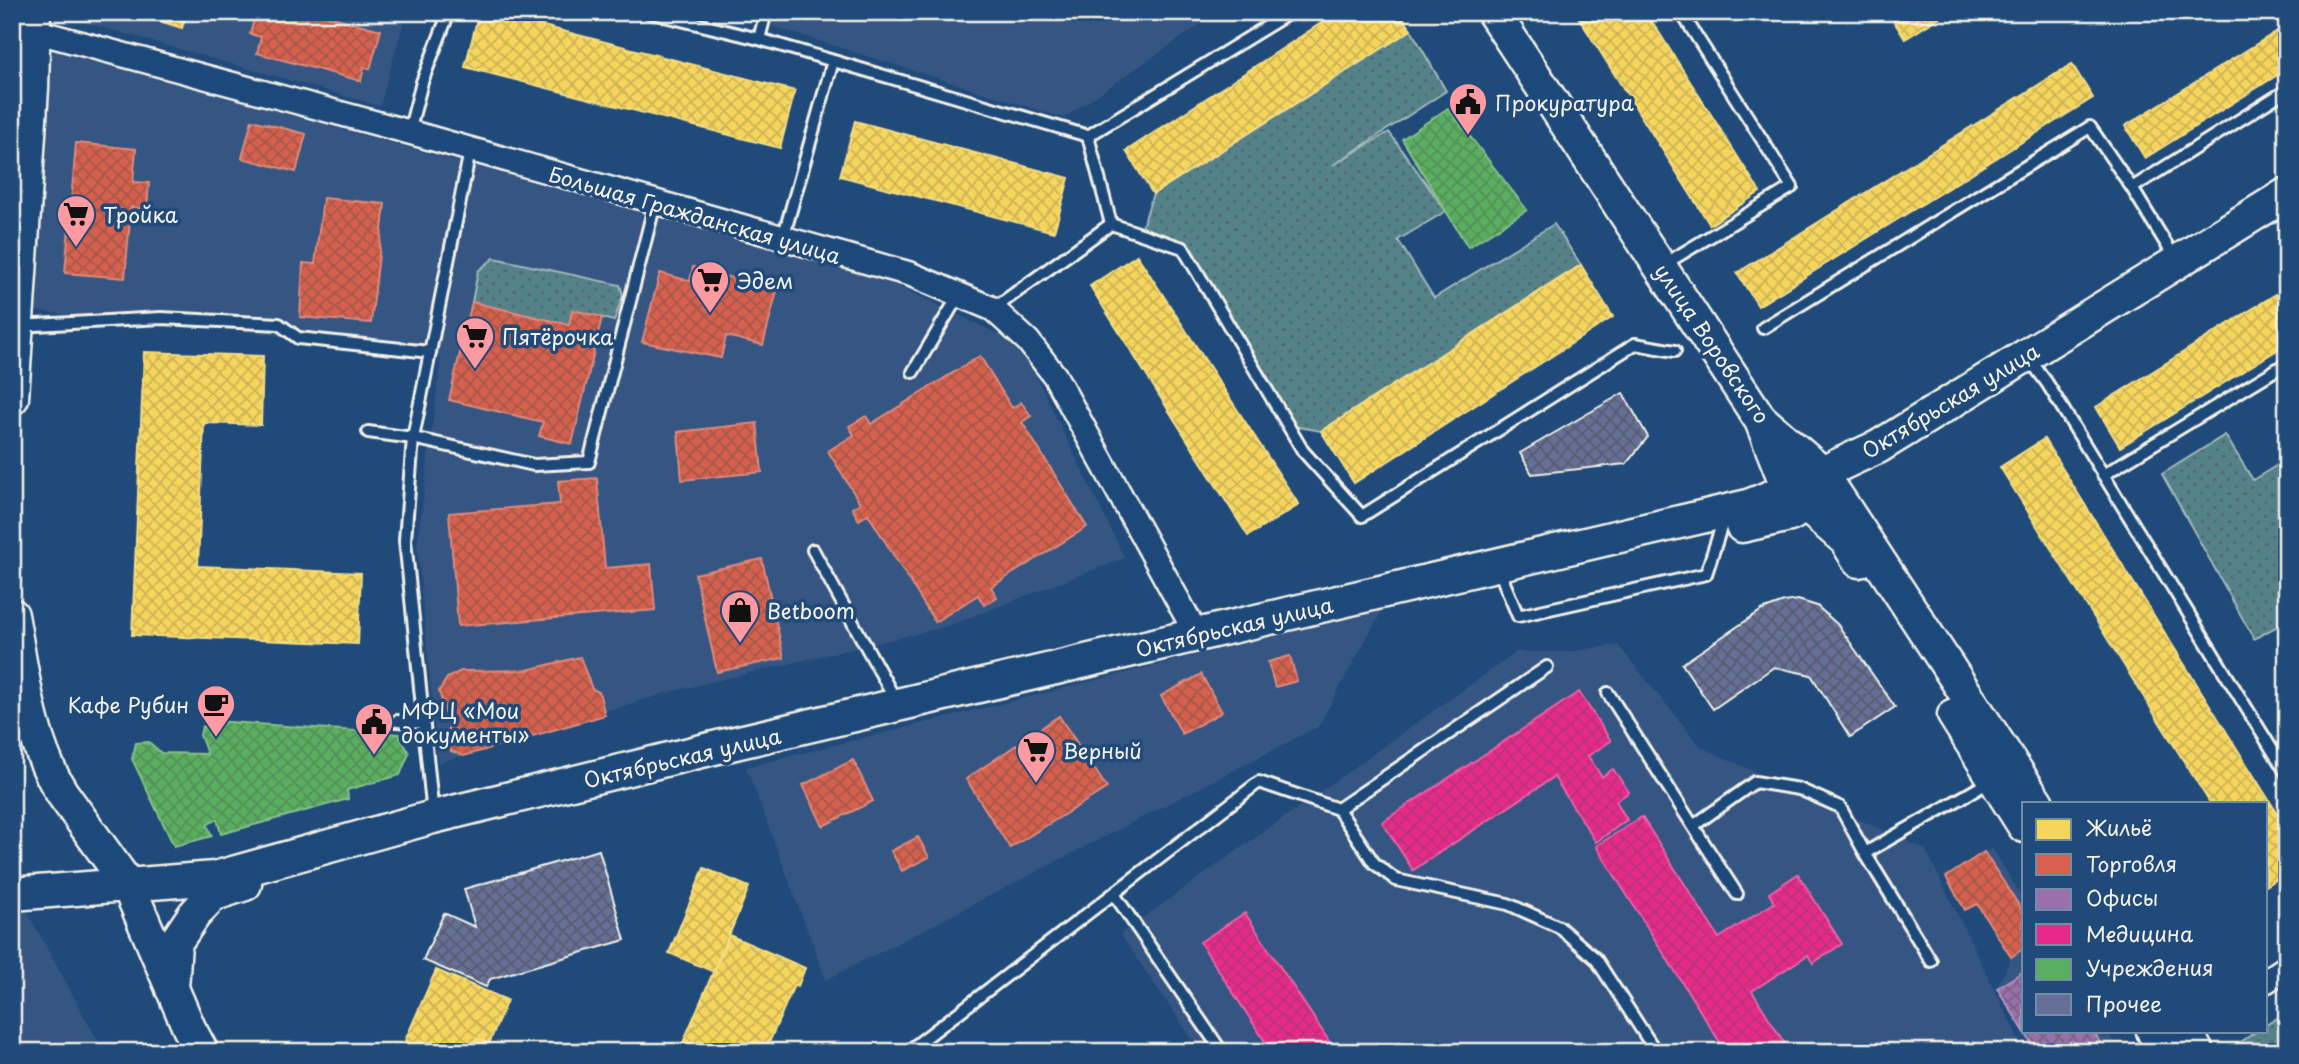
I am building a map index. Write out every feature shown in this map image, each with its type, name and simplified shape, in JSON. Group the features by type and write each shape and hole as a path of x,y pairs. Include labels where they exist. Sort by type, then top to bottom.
{"street":[{"name":"улица Воровского","path":"1493,12 1760,419 1827,481 2005,774 2036,802"},
{"name":"Большая Гражданская улица","path":"27,20 470,151 910,274 993,309 1028,341 1055,376 1197,635"},
{"path":"12,209 19,88 18,48 27,20"},
{"path":"12,398 14,326 32,89 27,20"},
{"path":"2032,362 2284,208"},
{"name":"Октябрьская улица","path":"12,894 215,878 433,817 898,704 1197,635 1724,520 1748,506 1797,498 1878,447 2032,362 2177,262 2284,208"},
{"path":"1760,419 1797,498 1846,540 2005,774 2022,821"},
{"path":"172,989 174,943 212,895 227,889 1341,614 1500,571"},
{"path":"12,615 26,692 45,760 62,793 121,886 202,1052"},
{"path":"12,678 30,751 44,786 121,886 188,1052"},
{"path":"2268,980 2287,967"},
{"path":"2157,1032 2187,1040"}],"lane":[{"path":"409,132 422,82 449,12"},
{"path":"648,12 759,39 1088,136 1291,12"},
{"path":"759,39 766,12"},
{"path":"1661,267 1792,187 1681,12"},
{"path":"783,238 833,61"},
{"path":"2133,188 2287,90"},
{"path":"1763,328 2090,127 2133,188 2177,262"},
{"path":"1088,136 1111,224"},
{"path":"433,817 405,540 413,438 470,151"},
{"path":"368,432 413,438 534,465 589,462 655,203"},
{"path":"993,309 1111,224"},
{"path":"1111,224 1183,248 1303,451 1362,516 1636,344 1675,351"},
{"path":"913,372 959,295"},
{"path":"14,326 160,318 279,324 298,338 430,352"},
{"path":"2032,362 2287,774"},
{"path":"2103,475 2287,363"},
{"path":"1500,571 1518,616 1706,574 1724,520"},
{"path":"813,550 898,704"},
{"path":"1338,809 1547,667"},
{"path":"1608,693 1737,894"},
{"path":"397,721 423,723"},
{"path":"1865,853 2005,774"},
{"path":"908,1052 1259,782 1338,809 1374,863 1396,880 1508,904 1559,927 1597,959 1656,1052"},
{"path":"1693,826 1755,782 1800,789 1840,807 1931,961"},
{"path":"1114,894 1222,1052"}],"shaded area":[{"path":"55,12 401,12 406,14 380,106"},
{"path":"776,12 1219,12 1064,118 771,26"},
{"path":"55,50 884,279 1021,345 1125,558 945,627 669,692 438,763 417,545 441,356 243,331 24,310 32,88"},
{"path":"1383,609 1318,727 826,980 746,767"},
{"path":"1618,645 1701,747 1926,850 2025,1052 1201,1052 1120,934 1516,652 1566,652"},
{"path":"1992,848 2022,897 2022,1028 1997,988 2011,957 1978,904 1965,910 1946,877"},
{"path":"12,884 104,1052 12,1052"},
{"path":"2024,1032 2108,1032 2120,1052 2037,1052"}],"green space":[{"path":"1411,30 1446,91 1333,165 1389,132 1446,211 1398,240 1434,298 1554,224 1581,265 1321,431 1287,425 1183,248 1140,234 1153,194"},
{"path":"494,258 620,285 623,295 614,321 573,310 569,325 472,302 478,271"},
{"path":"2225,435 2253,480 2287,459 2287,621 2254,639 2162,474"},
{"path":"2287,1012 2287,1052 2226,1052 2256,1032 2268,1032 2268,1024"}],"building: Жильё":[{"path":"130,12 187,12 182,28"},
{"path":"479,12 489,12 795,91 780,148 465,67"},
{"path":"1338,12 1400,12 1411,30 1153,194 1126,151"},
{"path":"1575,12 1646,12 1760,192 1710,225"},
{"path":"1888,12 1948,12 1905,39"},
{"path":"2287,25 2287,69 2145,158 2125,126"},
{"path":"2072,64 2093,98 1758,306 1737,273"},
{"path":"855,121 1069,178 1054,232 840,176"},
{"path":"1137,255 1299,505 1248,536 1090,286"},
{"path":"1581,265 1613,317 1354,483 1321,431"},
{"path":"2287,287 2287,344 2120,447 2096,407"},
{"path":"144,352 263,356 261,425 204,423 198,566 361,573 358,644 132,635"},
{"path":"2044,439 2287,829 2287,873 2268,885 2268,802 2209,802 2000,467"},
{"path":"704,868 749,887 714,972 669,953"},
{"path":"729,935 805,968 798,986 794,985 765,1052 679,1052"},
{"path":"436,970 507,1000 489,1044 476,1038 470,1052 400,1052"},
{"path":"476,1038 489,1044 508,1052 470,1052"}],"building: Торговля":[{"path":"256,12 313,12 381,30 370,69 364,67 361,81 257,53 261,37 250,34"},
{"path":"252,120 306,134 296,172 242,158"},
{"path":"76,143 136,149 133,182 149,183 147,209 131,207 125,278 65,273"},
{"path":"323,198 385,204 371,323 300,317 303,263 315,264"},
{"name":"Эдем","path":"693,267 777,291 763,345 726,336 721,358 642,342 660,273 690,281"},
{"path":"472,302 569,325 572,310 602,317 572,444 539,436 543,422 449,400"},
{"path":"980,356 1012,408 1021,402 1031,416 1022,422 1087,527 991,587 997,597 984,605 978,595 935,622 868,514 859,520 852,508 860,503 828,451 854,435 849,426 866,416 871,424"},
{"path":"757,423 762,472 682,480 678,432"},
{"path":"597,478 605,568 651,564 655,610 458,626 449,513 560,504 558,481"},
{"path":"762,559 784,658 717,672 695,574"},
{"path":"1290,656 1297,681 1275,687 1268,662"},
{"path":"580,657 592,689 599,692 605,715 464,756 451,751 444,739 449,726 439,691 447,678 461,671 527,670"},
{"path":"1201,674 1222,712 1182,734 1161,696"},
{"name":"Верный","path":"1059,716 1107,788 1010,848 966,779"},
{"path":"853,760 873,801 823,826 803,785"},
{"path":"918,837 929,857 902,871 891,851"},
{"path":"1984,852 2022,910 2022,949 2011,957 1977,904 1965,910 1946,877"}],"building: Офисы":[{"path":"2022,972 2022,1028 1997,988"},
{"path":"2024,1032 2094,1032 2106,1052 2037,1052"}],"building: Медицина":[{"path":"1579,692 1611,741 1588,756 1602,777 1613,769 1629,792 1616,801 1627,820 1596,842 1554,777 1413,870 1382,822"},
{"path":"1642,817 1719,938 1774,903 1769,893 1798,874 1842,944 1813,963 1808,955 1752,991 1790,1052 1726,1052 1596,846"},
{"path":"1245,913 1336,1052 1272,1052 1200,942"}],"building: Учреждения":[{"path":"1448,108 1527,210 1468,247 1402,139"},
{"path":"216,721 399,734 409,753 400,775 347,790 348,799 221,834 217,819 207,825 212,836 174,846 132,759 136,743 149,742 161,753 207,754 200,735 202,727"}],"building: Прочее":[{"path":"1623,393 1648,437 1626,464 1532,474 1520,453"},
{"path":"1798,600 1817,606 1838,625 1895,707 1850,737 1811,675 1774,667 1713,709 1682,664 1762,610"},
{"path":"599,850 625,940 490,979 486,987 423,960 444,913 475,927 464,889"}],"place":[{"name":"Прокуратура","path":"1468,136"},
{"name":"Тройка","path":"76,248"},
{"name":"Эдем","path":"710,314"},
{"name":"Пятёрочка","path":"475,370"},
{"name":"Betboom","path":"740,644"},
{"name":"Кафе Рубин","path":"216,738"},
{"name":"МФЦ «Мои документы»","path":"374,756"},
{"name":"Верный","path":"1036,784"}]}
